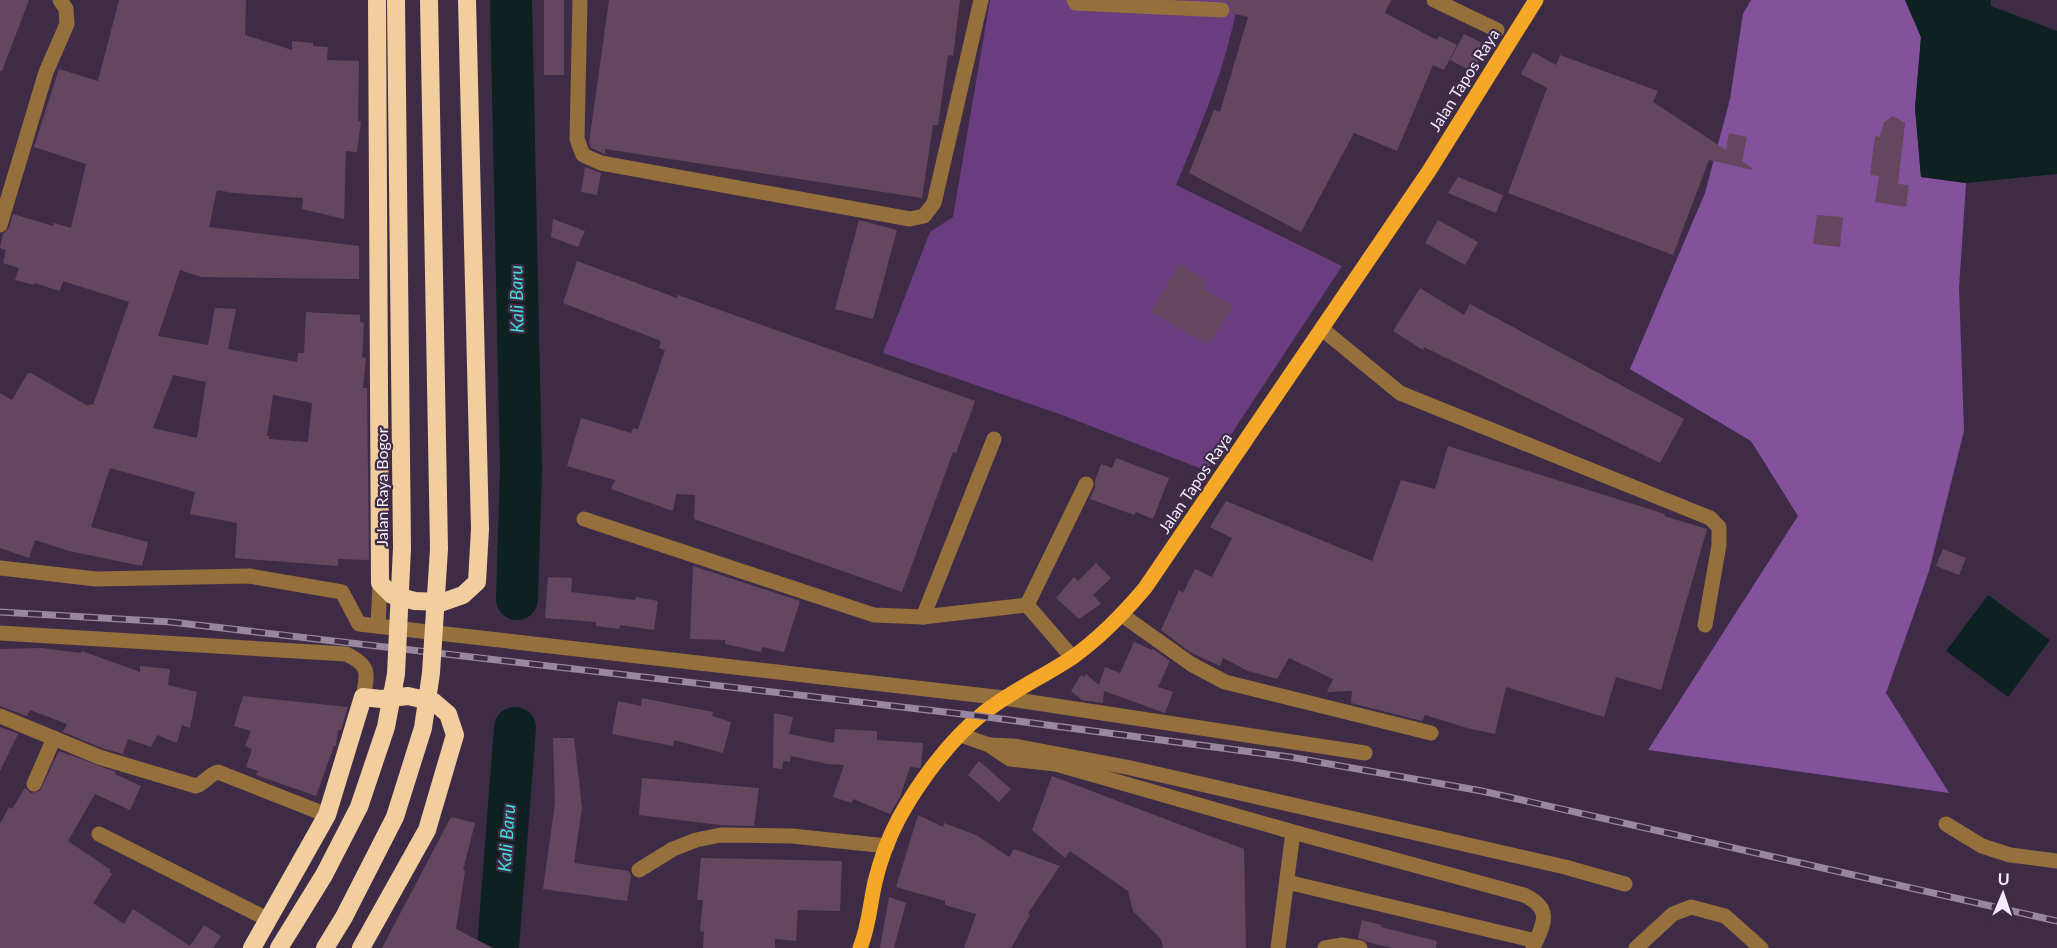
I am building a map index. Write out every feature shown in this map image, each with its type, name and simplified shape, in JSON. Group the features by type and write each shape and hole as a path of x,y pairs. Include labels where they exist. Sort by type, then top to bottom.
{"highway":[{"path":"377,0 380,583 392,595 415,601 443,602 463,595 477,582 480,530 467,0"},
{"name":"Jalan Raya Bogor","path":"279,948 324,875 359,807 386,727 396,674 402,548 396,0"},
{"path":"325,948 344,918 394,817 423,728 431,673 439,549 429,0"},
{"path":"252,948 327,815 363,697 381,699 408,696 434,702 448,714 455,735 427,830 361,948"}],"main road":[{"name":"Jalan Tapos Raya","path":"860,948 869,920 875,881 887,846 899,819 934,765 979,716 1004,698 1072,657 1101,635 1145,588 1429,171 1536,0"}],"street":[{"path":"0,225 46,72 67,24 66,9 60,0"},
{"path":"580,0 577,139 583,154 601,163 910,219 924,216 934,203 981,0"},
{"path":"1074,0 1076,3 1222,10"},
{"path":"1434,0 1497,30"},
{"path":"1322,329 1400,393 1710,518 1719,527 1719,545 1705,625"},
{"path":"923,617 994,439"},
{"path":"1027,605 1086,484"},
{"path":"584,519 874,615 923,617 1027,605"},
{"path":"0,568 96,579 249,576 342,592 359,624 1004,698 1365,753"},
{"path":"378,626 380,583"},
{"path":"1027,605 1072,657"},
{"path":"1122,615 1191,664 1225,682 1431,733"},
{"path":"0,633 346,654 361,661 368,675 363,697"},
{"path":"0,716 99,757 196,786 202,784 213,773 219,772 327,815"},
{"path":"961,735 989,745 1010,759 1056,764 1529,898 1535,900 1544,914 1543,927 1534,945 1287,882"},
{"path":"34,784 54,738"},
{"path":"989,745 1014,746 1126,767 1565,867 1625,884"},
{"path":"1946,824 1982,846 2010,855 2057,861"},
{"path":"1278,948 1293,832"},
{"path":"99,834 267,919"},
{"path":"639,870 673,849 696,840 721,835 792,836 887,846"},
{"path":"1636,948 1673,914 1691,907 1725,916 1761,948"},
{"path":"1325,948 1342,945 1360,948"}],"shaded area":[{"path":"990,0 1238,0 1220,71 1176,185 1342,266 1207,471 1062,415 883,353 930,232 953,217"},
{"path":"1751,0 1905,0 1921,37 1915,108 1921,177 1966,183 1959,288 1964,431 1929,571 1886,693 1949,793 1648,750 1798,516 1751,441 1630,369 1705,193 1730,99 1743,14"},
{"path":"1905,0 1991,0 1991,6 2057,31 2057,174 1966,183 1921,177 1915,108 1921,37"},
{"path":"1988,595 2050,640 2008,697 1946,651"}],"building":[{"path":"0,0 29,0 2,71 0,71"},
{"path":"119,0 246,0 245,35 292,50 292,41 313,43 313,46 328,47 327,60 359,61 358,121 361,121 357,152 346,151 344,219 302,209 303,198 217,190 209,227 359,246 359,279 201,277 180,270 158,336 208,345 215,308 236,309 228,349 297,362 298,353 304,353 306,312 360,315 360,322 364,323 362,357 366,358 363,388 367,388 369,560 338,559 338,566 235,558 237,523 190,514 195,492 110,468 91,527 148,542 142,566 69,551 35,540 29,558 0,548 0,393 12,400 28,373 31,373 88,406 93,405 129,302 63,281 60,291 15,280 19,268 3,263 6,250 0,248 3,234 9,228 13,214 53,226 54,223 71,228 86,164 34,147 59,69 98,81","holes":["173,375 206,382 197,438 153,428","273,395 312,403 308,442 269,439 267,436"]},
{"path":"544,0 564,0 564,75 544,75"},
{"path":"609,0 960,0 953,56 948,55 938,125 933,125 922,198 605,149 605,154 591,148 589,143"},
{"path":"1217,0 1391,0 1385,13 1437,40 1439,36 1457,45 1444,70 1433,65 1397,151 1354,133 1301,232 1189,173 1214,110 1220,112 1248,17 1231,13 1231,6 1228,2"},
{"path":"1464,34 1486,47 1473,72 1450,60"},
{"path":"1533,52 1556,65 1560,55 1658,91 1653,102 1726,150 1729,133 1747,137 1742,161 1752,170 1709,160 1673,255 1508,193 1547,88 1521,74"},
{"path":"1893,116 1905,123 1898,184 1909,185 1906,207 1875,202 1879,176 1870,175 1875,136 1880,137 1884,122"},
{"path":"585,167 601,173 597,195 581,192"},
{"path":"1458,177 1503,195 1496,213 1448,193"},
{"path":"1817,215 1843,217 1840,247 1813,244"},
{"path":"553,219 585,231 578,247 551,237"},
{"path":"859,220 897,230 873,319 835,309"},
{"path":"1438,220 1478,242 1465,265 1425,243"},
{"path":"577,261 975,401 956,453 953,452 902,592 694,519 695,495 676,494 673,511 611,489 615,480 567,466 581,418 631,433 633,428 638,429 665,350 659,348 661,341 563,303"},
{"path":"1179,264 1206,280 1202,288 1233,306 1208,345 1151,312"},
{"path":"1420,288 1464,315 1470,304 1684,419 1660,463 1424,347 1423,350 1393,331"},
{"path":"1448,446 1707,529 1661,690 1616,677 1604,717 1506,687 1495,734 1425,715 1422,721 1351,703 1352,691 1327,692 1333,679 1289,658 1277,679 1248,671 1223,658 1220,666 1190,652 1161,630 1179,590 1183,593 1195,569 1212,577 1232,538 1210,527 1226,501 1372,561 1401,480 1435,489"},
{"path":"1116,458 1169,478 1153,519 1136,512 1134,515 1090,499 1101,464 1112,468"},
{"path":"1943,549 1966,558 1959,575 1936,566"},
{"path":"1096,563 1111,578 1093,595 1101,604 1079,619 1056,598 1074,577 1078,581"},
{"path":"693,566 800,601 784,652 762,647 761,652 725,644 725,640 690,639"},
{"path":"548,577 572,578 571,592 658,601 654,630 620,625 619,629 596,626 596,622 545,618"},
{"path":"1134,642 1153,649 1170,661 1158,687 1173,692 1165,713 1104,691 1103,703 1082,700 1071,691 1081,675 1084,677 1086,674 1099,685 1105,667 1120,673"},
{"path":"42,648 81,653 82,651 140,672 140,666 170,669 168,685 197,692 190,728 182,725 177,743 157,735 151,747 128,739 123,754 63,732 67,724 30,710 27,716 0,706 0,649"},
{"path":"243,696 348,707 341,730 338,730 336,746 334,746 316,796 256,775 258,771 246,767 252,749 245,746 251,731 234,726"},
{"path":"642,698 713,712 712,716 731,722 723,753 674,740 673,746 612,734 618,701 641,706"},
{"path":"774,713 793,717 789,734 834,743 835,729 877,731 877,740 923,743 921,766 920,768 910,767 900,797 890,814 853,799 852,803 833,797 844,765 791,756 790,762 783,761 782,769 773,768"},
{"path":"0,727 18,734 0,771"},
{"path":"553,738 574,738 582,807 574,863 629,871 631,876 627,901 543,889 555,803"},
{"path":"59,751 116,772 115,774 141,786 130,810 95,794 68,841 111,870 109,872 112,874 93,903 124,924 133,909 190,946 204,925 221,936 213,948 0,948 0,824 9,807 12,809 25,788 31,793 40,791"},
{"path":"979,761 1011,789 999,802 968,775"},
{"path":"1052,776 1244,849 1246,948 1163,948 1161,939 1133,911 1128,891 1070,851 1065,858 1032,830"},
{"path":"642,778 759,788 754,826 720,825 639,815"},
{"path":"918,815 943,827 944,823 976,835 1009,857 1014,849 1060,866 1028,913 1030,915 1011,948 964,948 976,914 945,905 945,901 896,887"},
{"path":"451,817 475,823 463,870 465,871 456,929 493,948 382,948"},
{"path":"701,858 842,861 840,911 798,910 796,941 775,939 775,948 703,948 704,932 700,931 703,900 697,900"},
{"path":"889,897 906,903 894,948 880,948"},
{"path":"1362,920 1437,941 1436,948 1392,948 1367,942 1358,938"}],"waterway":[{"name":"Kali Baru","path":"511,0 521,469 517,599"},
{"name":"Kali Baru","path":"498,948 515,728"}],"railway":[{"path":"0,612 171,622 979,716 1290,757 1482,791 2057,921"}]}
